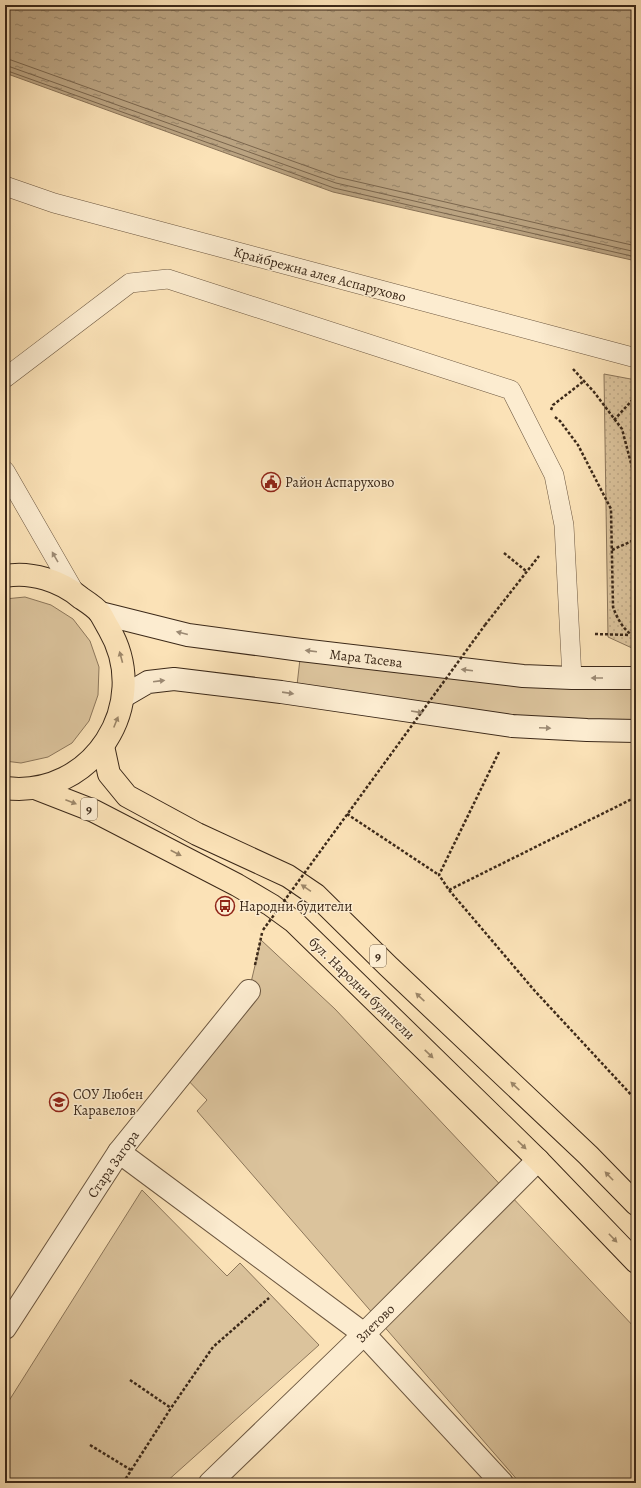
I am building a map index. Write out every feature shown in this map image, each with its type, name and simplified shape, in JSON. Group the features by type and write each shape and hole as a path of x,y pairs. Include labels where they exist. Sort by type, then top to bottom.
{"main road":[{"name":"9","path":"5,576 33,576 54,581 74,591 100,613 117,642 124,669 124,696 117,722 103,746 90,761 73,773 54,782 35,788 5,788"},
{"name":"9","path":"103,746 109,774 127,796 197,834 288,876 316,895 388,966 588,1155 636,1204"},
{"name":"бул. Народни будители","path":"35,788 94,811 237,885 271,905 293,921 538,1160 636,1262"}],"street":[{"name":"Мара Тасева","path":"100,613 188,635 301,650 507,674 572,678 636,678"},
{"path":"124,696 148,682 174,679 281,692 512,726 636,731"},
{"name":"Стара Загора","path":"5,1328 119,1152 249,991"},
{"path":"119,1152 364,1334 502,1483"},
{"name":"Злетово","path":"210,1483 364,1334 538,1160"}],"lane":[{"name":"Крайбрежна алея Аспарухово","path":"5,186 54,203 636,358"},
{"path":"5,378 130,283 168,279 511,390 554,475 564,525 572,678"},
{"path":"5,471 74,591"}],"path":[{"path":"561,338 566,361 594,392 622,429 632,467 636,490"},
{"path":"584,381 562,397 550,410 578,445 612,509 613,607 618,619 631,635"},
{"path":"614,420 636,396"},
{"path":"612,550 634,540 636,537"},
{"path":"504,553 526,571"},
{"path":"249,991 263,930 485,625 540,555"},
{"path":"570,634 631,635 636,637"},
{"path":"439,875 512,726"},
{"path":"449,890 636,797"},
{"path":"347,814 439,875 449,890 534,990 636,1100"},
{"path":"123,1483 213,1346 290,1279"},
{"path":"130,1380 171,1408"},
{"path":"90,1445 132,1470"}],"shaded area":[{"path":"604,374 636,380 636,648 632,648 608,637"},
{"path":"25,597 51,605 73,619 90,641 99,667 98,695 89,721 72,743 48,757 21,763 5,761 5,599"},
{"path":"301,650 636,678 636,731 296,694"},
{"path":"261,940 335,1009 636,1329 636,1483 520,1483 197,1111 207,1100 182,1074 249,991"},
{"path":"142,1190 227,1276 240,1263 319,1345 165,1483 5,1483 5,1407"}],"water":[{"path":"5,5 636,5 636,261 333,192 5,73"}],"place":[{"name":"Район Аспарухово","path":"271,482"},
{"name":"Народни будители","path":"225,906"},
{"name":"СОУ Любен Каравелов","path":"59,1102"}]}
